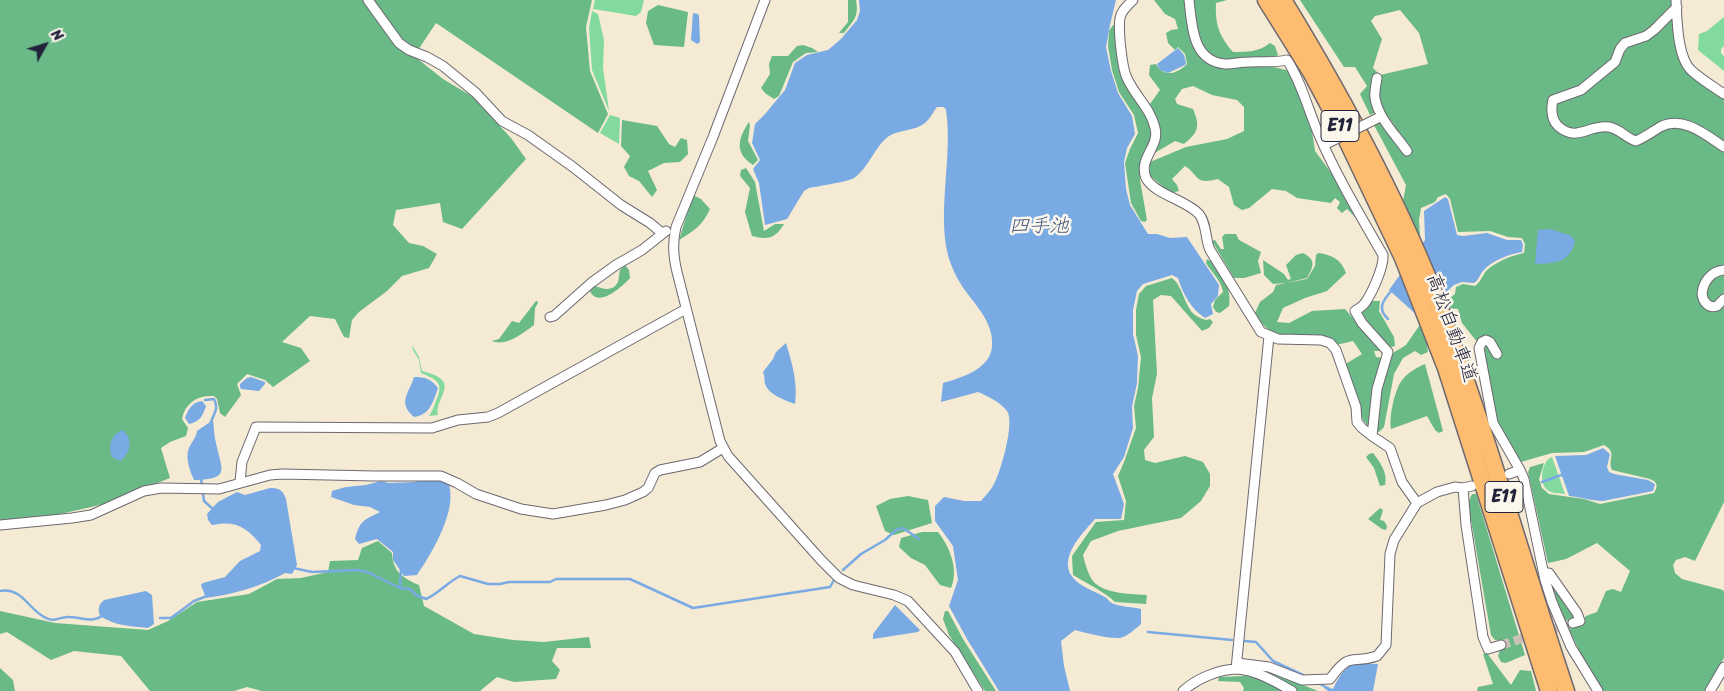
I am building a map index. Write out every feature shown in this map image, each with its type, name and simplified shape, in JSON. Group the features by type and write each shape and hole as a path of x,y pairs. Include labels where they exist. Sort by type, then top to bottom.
{"highway":[{"name":"高松自動車道","path":"1266,0 1311,72 1343,132 1403,258 1432,310 1474,403 1566,691"},
{"name":"高松自動車道","path":"1283,0 1356,125 1412,243 1449,377 1549,691"},
{"path":"1546,632 1570,691"}],"street":[{"path":"368,0 399,43 409,50 443,66 476,93 502,121 528,135 621,205 662,233"},
{"path":"765,0 713,138 676,227 673,239 673,254 686,309 723,448 728,456 839,578 853,585 894,595 908,601 955,652 978,691"},
{"path":"1133,0 1124,9 1120,18 1122,61 1127,78 1152,118 1156,130 1154,143 1146,156 1143,166 1146,178 1153,187 1178,199 1200,215 1210,250 1261,332 1278,339 1321,340 1330,343 1336,350 1356,407 1358,422 1362,428 1390,448 1402,482 1417,503"},
{"path":"1189,0 1192,30 1197,47 1208,58 1227,64 1287,60 1304,92 1345,191 1383,254 1383,264 1380,273 1365,303 1356,311 1362,323 1388,352 1377,389 1372,436"},
{"path":"1676,4 1684,61 1691,71 1724,94"},
{"path":"1676,4 1654,30 1646,36 1626,43 1620,49 1615,62 1581,90 1553,100 1552,117 1556,124 1571,134 1599,127 1607,127 1615,128 1636,141 1661,127 1671,124 1682,124 1692,127 1724,148"},
{"path":"1377,78 1375,96 1380,117 1407,152"},
{"path":"1326,144 1380,117"},
{"path":"550,317 554,316 591,283 616,264 642,250 662,233 676,227"},
{"path":"1724,270 1719,270 1712,274 1707,280 1702,294 1705,302 1714,308 1724,300"},
{"path":"240,482 242,462 256,427 432,428 458,420 488,417 686,309"},
{"path":"1237,666 1269,336"},
{"path":"1497,354 1490,342 1486,340 1482,342 1479,348 1493,423 1520,470 1533,517 1552,602 1571,647 1598,691"},
{"path":"0,525 91,515 144,491 161,488 219,489 240,482 282,474 441,476 485,497 521,509 553,514 625,500 648,488 652,477 660,470 700,462 723,448"},
{"path":"1509,474 1520,470"},
{"path":"1183,691 1202,678 1237,666 1268,667 1302,680 1330,679 1340,666 1348,660 1377,656 1386,645 1390,554 1394,540 1417,503 1437,492 1455,487 1468,487 1466,525 1483,637 1488,649 1500,645"},
{"path":"1544,573 1550,572 1577,613 1580,620 1573,622"},
{"path":"1237,666 1292,691"},
{"path":"1710,691 1724,668"}],"green space":[{"path":"0,0 592,0 586,27 590,71 608,114 598,133 436,23 414,56 443,79 473,97 511,138 526,159 462,229 443,222 440,203 396,210 393,225 409,243 423,246 437,254 429,268 402,276 387,291 359,312 352,320 349,338 344,337 335,319 310,316 282,342 301,348 310,361 273,387 265,380 247,374 237,384 241,395 225,417 220,413 217,399 214,396 202,397 189,404 182,419 188,428 186,436 170,442 161,448 170,478 104,504 56,515 0,520"},
{"path":"595,0 644,0 641,12 636,16 593,9"},
{"path":"848,0 856,0 856,14 844,33 839,33 848,22"},
{"path":"1154,0 1185,0 1190,35 1197,50 1210,65 1243,67 1261,64 1286,70 1293,74 1311,124 1315,151 1335,178 1362,224 1347,209 1342,213 1337,208 1340,202 1335,198 1331,203 1297,198 1286,191 1272,189 1249,208 1242,210 1234,205 1229,187 1218,179 1210,181 1201,180 1185,166 1172,179 1179,191 1171,193 1150,176 1150,162 1186,147 1227,139 1244,131 1244,107 1237,100 1212,95 1193,86 1182,89 1175,99 1177,104 1193,109 1197,120 1197,128 1193,136 1184,144 1175,141 1153,154 1159,139 1160,129 1150,104 1160,90 1149,75 1150,65 1156,64 1163,71 1171,73 1187,64 1185,54 1178,47 1175,50 1168,43 1166,33 1178,29 1175,19 1165,14"},
{"path":"1192,0 1227,0 1216,3 1216,17 1221,35 1233,52 1257,50 1270,43 1275,46 1278,55 1275,58 1229,60 1209,54 1202,46 1197,35"},
{"path":"1300,0 1672,0 1673,5 1646,33 1625,38 1612,61 1580,87 1554,94 1548,101 1552,121 1564,133 1570,136 1612,131 1628,142 1659,132 1668,127 1678,127 1691,130 1724,152 1724,265 1710,274 1704,281 1699,295 1700,302 1705,307 1715,311 1724,306 1724,502 1695,561 1685,557 1676,560 1673,565 1675,573 1682,579 1723,590 1724,592 1724,658 1705,691 1603,691 1587,665 1567,626 1551,584 1553,583 1575,617 1572,619 1582,622 1586,616 1597,612 1606,591 1613,589 1621,592 1630,571 1597,543 1566,559 1548,563 1528,472 1530,467 1544,463 1539,479 1542,488 1549,494 1584,499 1600,504 1654,493 1656,488 1655,481 1612,470 1611,454 1604,445 1584,452 1552,453 1521,462 1501,430 1495,416 1478,343 1462,323 1458,309 1448,308 1446,303 1455,294 1456,287 1463,284 1475,286 1491,267 1504,259 1524,253 1525,244 1522,238 1508,237 1490,231 1458,232 1450,199 1446,194 1438,197 1435,202 1421,208 1419,220 1420,237 1403,201 1406,185 1374,125 1381,120 1397,132 1395,126 1382,109 1370,115 1360,94 1367,86 1355,67 1344,67","holes":["1400,10 1419,33 1428,64 1380,75 1373,68 1382,39 1371,21 1375,16"]},
{"path":"658,5 688,12 684,47 654,45 646,23 648,11"},
{"path":"592,11 598,14 604,40 603,68 609,111 592,70 589,28"},
{"path":"1675,17 1688,73 1724,99 1724,143 1690,121 1671,120 1637,137 1597,124 1573,130 1563,127 1557,120 1556,105 1559,100 1582,95 1620,61 1628,45 1668,18"},
{"path":"1724,17 1724,46 1721,49 1721,53 1724,56 1724,71 1698,50 1699,34 1707,31"},
{"path":"1113,25 1117,26 1118,60 1150,119 1152,141 1141,162 1140,180 1147,220 1145,222 1141,221 1131,203 1125,163 1138,133 1134,115 1119,92 1112,70 1108,46 1109,31"},
{"path":"803,45 818,52 806,53 793,62 779,96 774,99 761,88 770,74 769,64 772,56 788,56 797,46"},
{"path":"610,115 620,118 619,144 600,133"},
{"path":"622,120 657,126 669,144 675,147 681,138 687,140 688,154 680,162 664,163 648,171 657,190 652,197 639,181 629,176 624,167 630,156 621,146"},
{"path":"749,122 748,141 758,160 753,165 740,150 740,139"},
{"path":"746,168 755,182 764,231 775,224 784,224 771,237 752,236 745,212 750,188 740,176 741,170"},
{"path":"693,195 701,199 710,209 698,227 679,240"},
{"path":"1225,234 1236,234 1239,240 1261,252 1258,261 1261,273 1244,278 1234,278 1212,241 1215,240 1221,249 1224,249 1222,237"},
{"path":"1303,253 1312,261 1311,270 1307,278 1273,284 1264,275 1263,260 1284,274 1288,280 1291,279 1286,265 1296,255"},
{"path":"1318,253 1335,258 1346,273 1327,291 1283,308 1277,322 1289,323 1312,311 1345,309 1381,351 1374,351 1376,357 1383,358 1369,427 1363,420 1344,365 1362,354 1353,341 1336,345 1329,337 1287,337 1278,335 1262,324 1255,313 1260,302 1273,292 1276,285 1307,279 1315,266"},
{"path":"1207,259 1221,273 1229,293 1229,306 1220,313 1216,312 1213,307 1215,300 1223,292 1218,280 1206,263"},
{"path":"625,265 629,270 630,278 627,282 604,297 594,296 590,291 595,286 608,289 616,285 620,270"},
{"path":"1724,275 1724,293 1717,304 1706,299 1706,289 1709,282 1715,277"},
{"path":"1172,278 1179,286 1191,311 1199,317 1206,320 1210,319 1213,322 1209,328 1202,331 1171,296 1161,295 1153,300 1157,374 1152,398 1154,437 1144,450 1145,460 1155,463 1185,456 1203,462 1210,474 1210,486 1201,501 1181,518 1118,531 1091,541 1083,555 1091,578 1096,584 1113,592 1147,595 1146,604 1115,602 1101,591 1073,575 1072,556 1096,522 1124,520 1126,501 1118,476 1136,428 1134,406 1141,357 1136,335 1136,310 1139,294 1146,286"},
{"path":"536,301 538,303 535,308 534,325 509,341 492,341 499,339 512,321 519,323"},
{"path":"1372,301 1380,301 1379,311 1394,337 1395,346 1387,345 1362,313 1364,307"},
{"path":"1419,326 1425,332 1428,352 1421,355 1415,351 1403,358 1394,374 1384,427 1379,432 1376,431 1379,391 1387,365 1393,353 1406,345"},
{"path":"412,345 419,357 422,371 435,375 442,380 444,385 438,415 429,416 438,395 438,383 421,373 419,360"},
{"path":"1425,364 1443,431 1439,433 1435,430 1427,416 1391,429 1392,406 1400,383 1411,372"},
{"path":"1373,453 1384,472 1385,485 1380,486 1374,468 1366,457"},
{"path":"1552,457 1565,494 1551,492 1543,484 1543,468 1548,459"},
{"path":"1472,494 1476,494 1525,655 1506,663 1501,662 1498,656 1503,648 1502,640 1495,640 1491,635 1468,503"},
{"path":"908,496 928,500 932,523 894,535 885,531 876,506 890,499"},
{"path":"1380,508 1383,510 1380,520 1384,521 1387,526 1386,530 1368,519"},
{"path":"922,532 938,532 946,545 954,566 951,588 940,585 925,565 911,558 899,547 901,538"},
{"path":"378,541 392,553 394,565 400,574 419,585 424,606 474,634 513,640 544,642 589,637 591,648 557,648 552,661 560,670 556,679 514,682 497,677 480,691 262,691 247,687 234,691 150,691 121,656 74,651 51,660 7,632 0,634 0,611 55,623 148,630 168,621 197,602 249,594 277,579 301,578 328,572 330,561 358,560 362,548"},
{"path":"945,611 948,611 963,639 996,691 985,691 949,635 943,619"},
{"path":"1487,653 1511,685 1520,670 1531,671 1536,691 1477,691 1478,687 1493,684 1483,654"},
{"path":"0,668 13,680 15,691 0,691"},
{"path":"1257,670 1275,674 1318,691 1243,691 1244,688 1240,682 1218,681 1219,677 1243,676"}],"water":[{"name":"四手池","path":"859,0 1116,0 1106,47 1118,93 1132,116 1135,134 1127,148 1124,162 1126,189 1130,205 1148,234 1157,234 1170,238 1187,237 1219,285 1218,296 1211,304 1213,314 1205,318 1192,306 1182,290 1178,278 1172,275 1143,284 1137,291 1133,310 1133,334 1138,356 1137,383 1132,407 1133,428 1124,457 1113,474 1124,504 1121,519 1095,519 1073,547 1068,559 1068,566 1072,577 1088,589 1105,597 1111,603 1141,609 1141,624 1129,634 1120,638 1104,637 1075,630 1061,641 1070,691 999,691 949,606 958,580 953,546 935,521 935,506 944,497 964,501 981,501 998,476 1004,457 1009,417 1004,408 994,400 978,392 941,402 943,383 966,375 980,367 990,355 992,347 991,332 988,324 981,311 958,280 948,255 944,220 948,146 946,110 944,107 937,107 921,126 889,136 879,146 864,169 854,178 809,188 804,191 787,219 765,225 759,183 753,169 760,160 752,143 755,124 785,90 795,63 807,55 828,50 841,39 857,20 860,11"},
{"path":"693,13 699,16 700,42 697,44 691,40"},
{"path":"1178,48 1184,55 1185,65 1168,73 1160,70 1157,64"},
{"path":"1445,197 1448,199 1457,235 1487,233 1507,240 1521,240 1523,245 1522,252 1507,256 1491,264 1474,283 1462,282 1454,285 1419,317 1389,290 1425,240 1424,211"},
{"path":"1551,229 1571,236 1575,241 1573,248 1561,260 1535,264 1538,230"},
{"path":"786,343 795,381 795,404 770,392 765,384 763,372 776,352"},
{"path":"251,377 265,382 259,391 241,389 240,384"},
{"path":"414,377 428,379 438,388 427,411 414,417 406,407 405,402"},
{"path":"202,401 206,406 202,415 196,422 189,424 185,418 189,409"},
{"path":"213,420 221,472 214,478 194,480 188,462 188,451 197,431"},
{"path":"123,430 130,446 121,461 113,458 110,446 113,438"},
{"path":"1603,448 1610,454 1607,467 1609,472 1648,480 1655,484 1653,491 1603,501 1569,496 1555,456 1586,455"},
{"path":"420,479 448,482 450,504 442,530 423,566 417,575 404,576 393,560 393,552 377,539 359,544 355,539 363,521 380,512 370,507 354,505 331,497 332,491 346,487 381,481 389,483 415,482"},
{"path":"270,488 280,490 284,493 286,499 297,565 292,574 285,573 247,589 206,598 201,585 203,583 225,577 240,561 260,551 261,545 240,526 227,523 212,525 208,520 207,514 218,502 237,492 245,495"},
{"path":"146,591 152,595 154,624 148,628 117,624 100,616 99,608 104,600"},
{"path":"895,605 920,630 918,632 873,639 873,634"},
{"path":"1354,663 1378,664 1373,691 1328,691 1324,688 1325,686 1333,689 1341,674"}],"waterway":[{"path":"1388,319 1384,315 1382,307 1384,300 1393,289"},
{"path":"205,400 214,399 215,402 216,406 211,422"},
{"path":"1542,482 1564,474"},
{"path":"201,478 204,501 214,510"},
{"path":"843,570 861,554 885,540 896,530 902,528 919,539"},
{"path":"293,568 312,572 357,570 367,572 400,588"},
{"path":"401,568 400,588 410,589 416,595 426,599 460,576 488,584 550,582 556,579 630,579 693,608 830,587 834,580"},
{"path":"0,591 14,592 40,614 49,619 73,617 91,620 103,615"},
{"path":"160,618 171,618 194,601 207,596"},
{"path":"1148,632 1232,640"},
{"path":"1244,641 1256,642 1273,661 1303,675"},
{"path":"1320,684 1333,691"}],"tunnel":[{"path":"1501,645 1573,623"}]}
